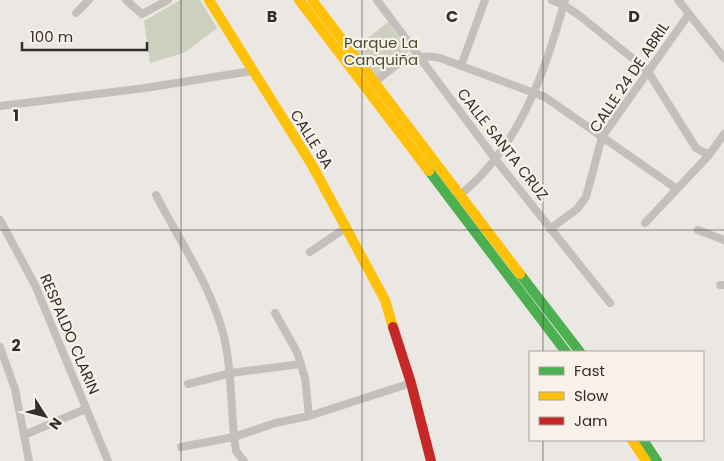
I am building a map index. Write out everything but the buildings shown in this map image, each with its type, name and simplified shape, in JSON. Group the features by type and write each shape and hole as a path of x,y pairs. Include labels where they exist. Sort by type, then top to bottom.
{"main road":[{"name":"CALLE 9A","path":"209,0 312,165 385,300 411,383 431,461"},
{"path":"299,0 565,351"},
{"path":"312,0 579,351"},
{"path":"633,441 646,461"},
{"path":"645,441 658,461"}],"street":[{"path":"76,14 89,0"},
{"path":"126,0 142,14 168,0"},
{"name":"CALLE SANTA CRUZ","path":"377,0 496,160 610,303"},
{"path":"461,66 485,0"},
{"path":"552,0 564,2 647,70 696,148 709,155"},
{"path":"678,0 724,58"},
{"path":"452,201 474,184 496,160 535,92 564,2"},
{"name":"CALLE 24 DE ABRIL","path":"550,229 577,209 586,197 602,137 647,70 689,14"},
{"path":"375,82 400,62 419,57 440,58 535,92 574,116 677,189"},
{"path":"0,106 145,88 252,71"},
{"path":"645,223 709,155 724,134"},
{"path":"156,195 203,280 215,308 223,333 231,373 236,451 244,461"},
{"name":"RESPALDO CLARIN","path":"0,220 36,285 108,461"},
{"path":"310,252 347,227"},
{"path":"698,230 724,240"},
{"path":"275,313 297,352 301,364 309,416"},
{"path":"0,347 15,389 29,461"},
{"path":"188,384 231,373 301,364"},
{"path":"181,447 234,437 276,423 309,416 411,383"},
{"path":"24,435 86,409"}],"green space":[{"path":"180,0 200,0 217,28 184,53 150,63 144,21"},
{"name":"Parque La Canquiña","path":"388,22 409,52 373,79 353,50"}],"traffic: fast":[{"path":"429,171 565,351"},
{"path":"520,274 579,351"},
{"path":"644,441 657,461"}],"traffic: slow":[{"path":"209,0 312,165 385,300 393,327"},
{"path":"299,0 429,171"},
{"path":"312,0 520,274"},
{"path":"633,441 646,461"}],"traffic: jam":[{"path":"393,327 411,383 431,461"}]}
